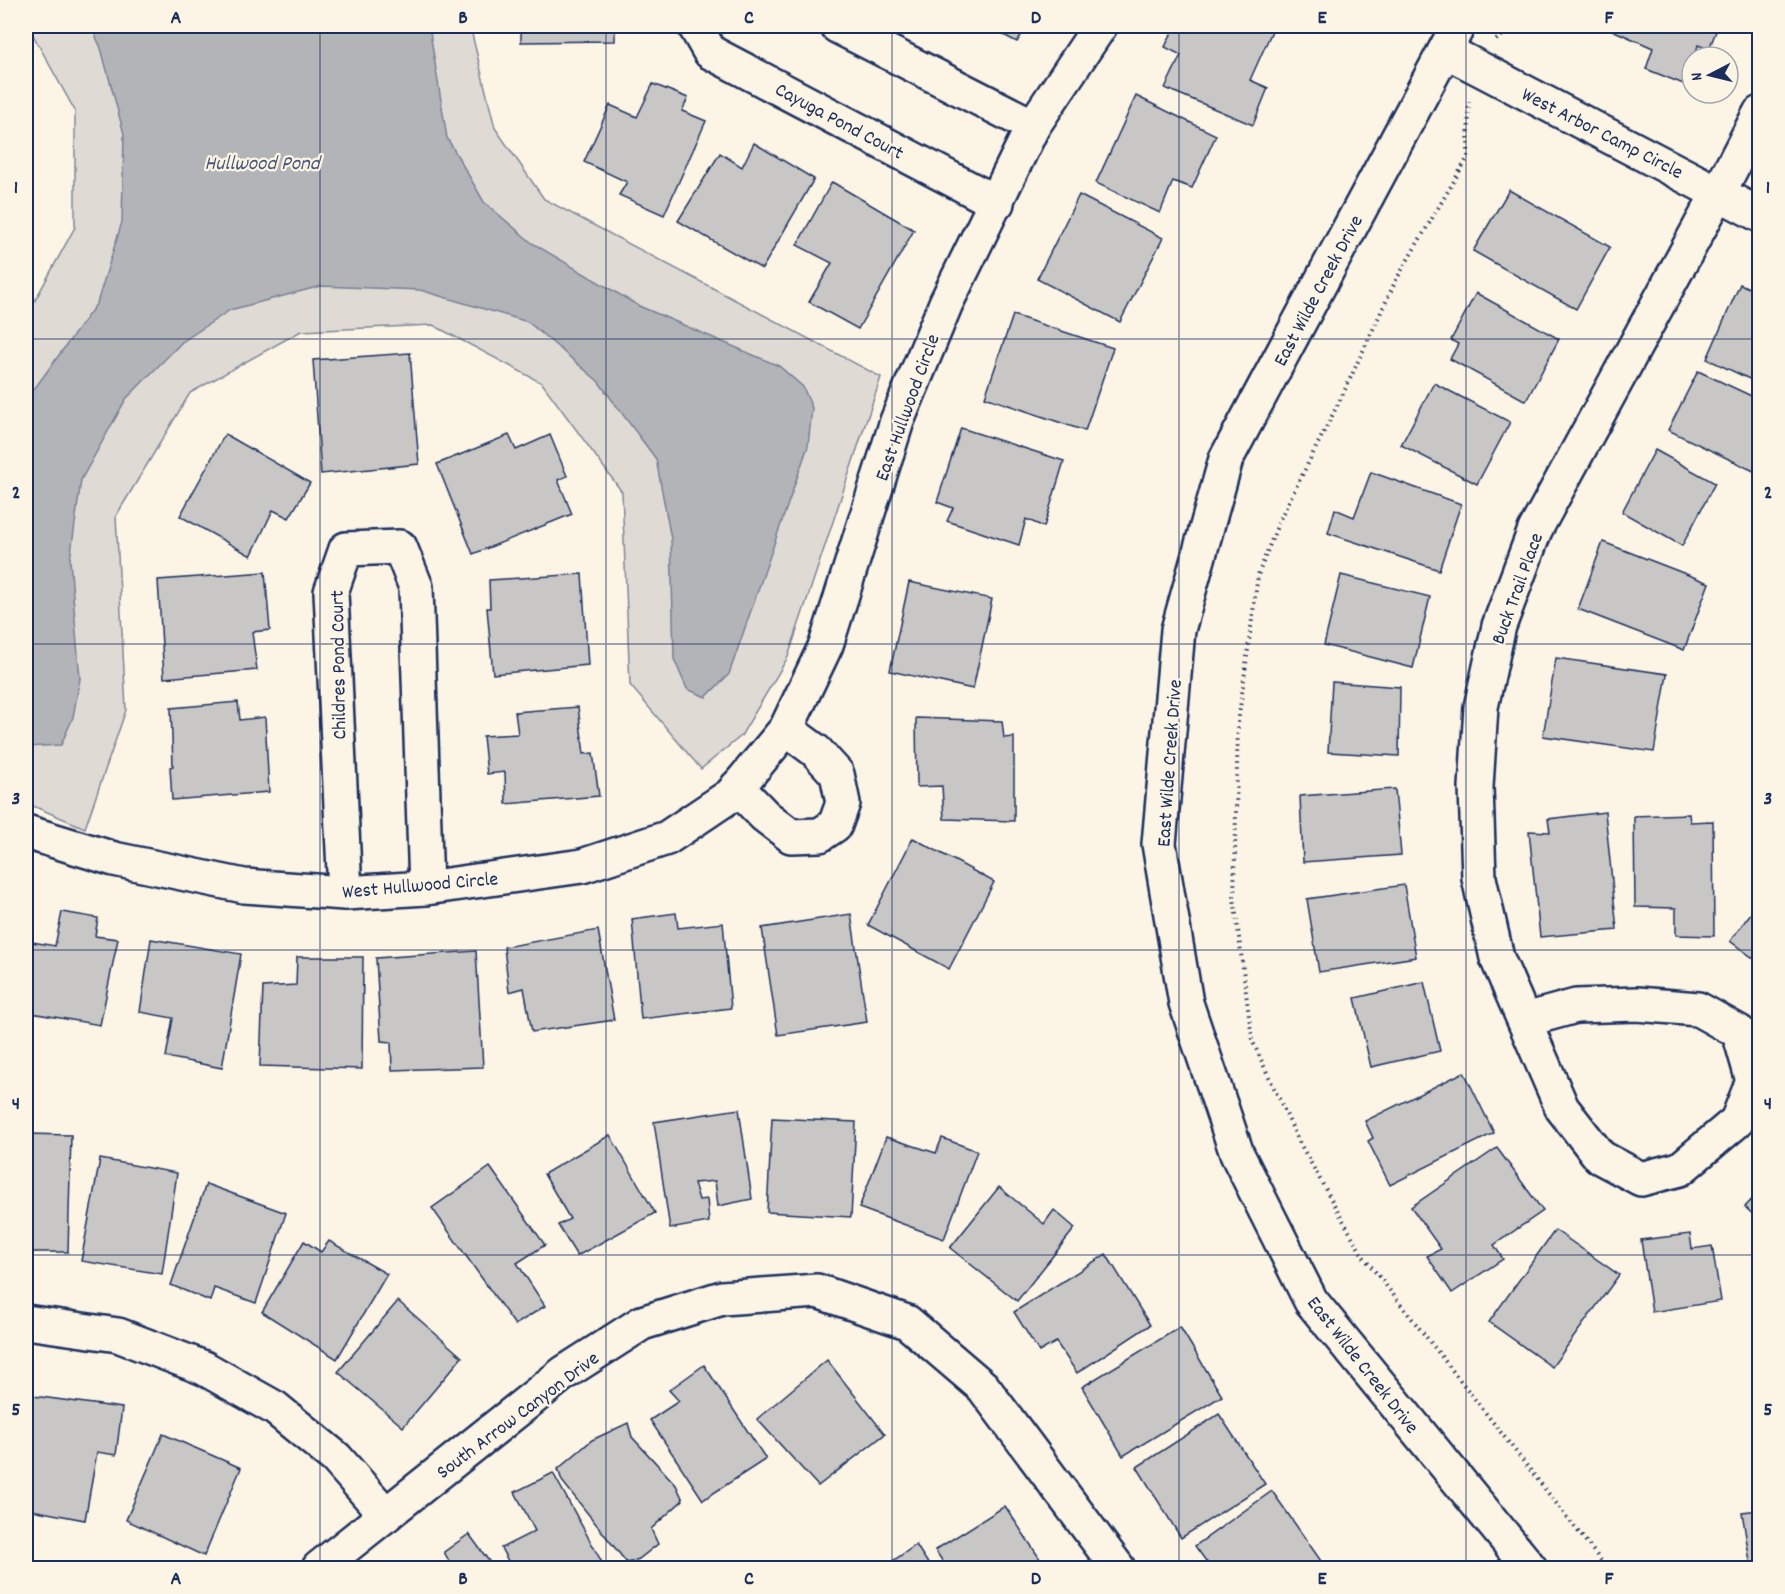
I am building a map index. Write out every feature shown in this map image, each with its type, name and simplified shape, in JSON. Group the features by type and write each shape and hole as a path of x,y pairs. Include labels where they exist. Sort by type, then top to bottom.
{"street":[{"name":"Cayuga Pond Court","path":"695,26 710,52 997,202"},
{"path":"837,26 1033,126"},
{"name":"East Hullwood Circle","path":"734,791 786,729 826,645 897,421 946,303 1033,126 1100,26"},
{"name":"West Arbor Camp Circle","path":"1452,38 1479,68 1760,215"},
{"name":"East Wilde Creek Drive","path":"1452,38 1226,459 1178,630 1159,843 1186,1003 1237,1154 1311,1301 1530,1569"},
{"name":"Buck Trail Place","path":"1525,1020 1576,1006 1637,1004 1698,1009 1739,1032 1753,1081 1737,1121 1680,1169 1641,1179 1600,1157 1562,1108 1497,957 1479,878 1476,787 1480,719 1499,626 1535,530 1760,113"},
{"name":"Childres Pond Court","path":"345,893 331,592 346,549 400,547 417,587 426,888"},
{"path":"734,791 791,836 820,835 835,825 843,803 837,774 816,752 786,729"},
{"name":"West Hullwood Circle","path":"26,832 114,859 244,886 345,893 426,888 582,866 667,838 734,791"},
{"name":"South Arrow Canyon Drive","path":"319,1569 564,1373 642,1323 722,1298 817,1291 907,1322 983,1387 1118,1569"},
{"path":"26,1322 118,1335 204,1368 274,1408 336,1458 386,1515"}],"path":[{"path":"1515,26 1492,43 1479,68 1470,92 1468,157 1396,280 1342,396 1279,521 1258,575 1238,723 1234,898 1252,1040 1298,1140 1363,1256 1602,1562 1611,1569"}],"shaded area":[{"path":"28,26 470,26 495,128 544,199 881,377 788,657 741,736 701,769 630,685 622,492 542,383 433,325 301,331 190,393 116,516 126,710 85,828 26,803 26,317 75,227 75,111"}],"water":[{"name":"Hullwood Pond","path":"91,26 429,26 447,138 484,202 532,243 639,306 779,366 803,387 812,408 808,446 729,674 706,697 687,689 674,659 671,539 656,459 598,381 528,322 420,290 321,286 230,310 182,342 126,399 81,480 70,560 80,679 73,717 61,745 26,747 26,396 35,388 97,303 122,222 124,134 101,48"}],"building":[{"path":"521,26 615,26 615,41 521,42"},
{"path":"986,26 1027,26 1017,42"},
{"path":"1175,26 1260,26 1272,31 1250,80 1268,88 1253,125 1165,88 1181,55 1165,47"},
{"path":"1603,26 1718,26 1711,45 1680,45 1680,83 1646,69 1653,48"},
{"path":"653,84 688,98 682,111 706,121 664,215 619,195 627,182 584,162 610,105 637,117"},
{"path":"1136,96 1216,135 1192,188 1173,181 1160,213 1096,183"},
{"path":"754,143 814,179 762,269 678,221 720,153 742,167"},
{"path":"832,182 914,230 858,329 809,302 832,263 797,245"},
{"path":"1509,190 1610,247 1576,309 1473,251"},
{"path":"1079,195 1163,238 1120,322 1037,279"},
{"path":"1740,284 1760,293 1760,384 1707,359"},
{"path":"1476,293 1559,339 1526,401 1450,359 1458,344 1451,340"},
{"path":"1013,315 1113,348 1085,431 985,397"},
{"path":"410,353 419,464 321,474 313,360"},
{"path":"1698,371 1760,400 1760,474 1668,430"},
{"path":"1434,383 1510,422 1477,484 1401,445"},
{"path":"961,428 1064,461 1044,527 1026,519 1019,545 947,521 953,508 937,502"},
{"path":"225,434 310,483 289,518 273,510 251,556 180,516"},
{"path":"509,435 516,450 550,435 567,476 558,480 572,514 473,554 437,464"},
{"path":"1655,450 1715,483 1682,546 1622,512"},
{"path":"1371,472 1461,504 1439,570 1328,533 1335,509 1354,517"},
{"path":"1603,542 1709,583 1684,650 1578,609"},
{"path":"265,572 270,630 252,632 257,670 164,678 158,580"},
{"path":"582,574 588,665 493,674 487,608 490,608 489,580"},
{"path":"1341,575 1430,597 1413,668 1324,645"},
{"path":"909,582 992,599 973,689 890,671"},
{"path":"1556,658 1667,674 1654,752 1543,736"},
{"path":"1332,682 1400,687 1399,756 1328,752"},
{"path":"238,702 240,720 265,717 269,792 172,800 171,708"},
{"path":"578,707 584,754 593,753 599,796 506,804 505,772 487,774 483,736 518,734 515,712"},
{"path":"916,718 1002,721 1004,738 1014,737 1014,821 944,819 942,786 917,787"},
{"path":"1395,789 1401,855 1303,862 1300,796"},
{"path":"1605,812 1617,930 1540,937 1529,831 1550,832 1548,819"},
{"path":"1689,814 1690,822 1713,821 1714,936 1676,935 1676,908 1635,907 1634,816"},
{"path":"913,838 994,882 949,969 868,925"},
{"path":"1404,885 1416,957 1319,972 1307,899"},
{"path":"1760,901 1760,963 1730,941"},
{"path":"62,912 98,918 95,936 118,939 100,1025 26,1012 26,941 55,946"},
{"path":"676,913 678,928 723,923 731,1008 641,1019 632,919"},
{"path":"851,914 867,1022 778,1035 762,928"},
{"path":"598,930 614,1020 532,1032 524,988 509,992 504,947"},
{"path":"151,939 241,954 222,1068 166,1057 173,1018 140,1012"},
{"path":"476,951 483,1067 392,1070 391,1042 381,1041 376,958"},
{"path":"297,957 363,957 362,1069 260,1066 263,987 296,985"},
{"path":"1424,982 1440,1051 1371,1067 1355,998"},
{"path":"1464,1072 1494,1133 1390,1185 1368,1141 1373,1138 1365,1121"},
{"path":"739,1109 752,1199 718,1206 715,1181 694,1183 699,1200 707,1199 709,1222 670,1229 654,1122"},
{"path":"772,1118 856,1122 851,1217 767,1212"},
{"path":"26,1134 71,1135 68,1252 26,1252"},
{"path":"610,1135 655,1213 577,1256 558,1225 570,1219 544,1174"},
{"path":"886,1137 936,1153 942,1138 977,1151 944,1239 859,1208"},
{"path":"1497,1148 1543,1211 1494,1245 1503,1259 1452,1293 1427,1256 1441,1249 1411,1207"},
{"path":"100,1159 177,1173 162,1274 81,1261"},
{"path":"490,1167 545,1245 517,1263 545,1306 515,1325 432,1208"},
{"path":"206,1184 286,1213 256,1303 214,1288 210,1301 171,1285"},
{"path":"999,1187 1044,1224 1054,1210 1075,1228 1017,1301 950,1248"},
{"path":"1760,1191 1760,1221 1745,1207"},
{"path":"1555,1230 1619,1275 1552,1367 1489,1322"},
{"path":"1690,1234 1692,1249 1712,1246 1721,1301 1652,1312 1641,1240"},
{"path":"304,1241 321,1252 329,1241 387,1274 337,1359 262,1312"},
{"path":"1106,1254 1150,1325 1077,1373 1056,1342 1039,1352 1014,1312"},
{"path":"398,1301 462,1357 403,1427 338,1372"},
{"path":"1180,1327 1222,1396 1123,1456 1082,1387"},
{"path":"827,1360 885,1434 818,1486 757,1419"},
{"path":"704,1365 766,1459 703,1500 650,1420 679,1401 669,1390"},
{"path":"26,1395 122,1408 116,1455 97,1452 85,1520 26,1509"},
{"path":"1219,1414 1265,1484 1181,1538 1137,1467"},
{"path":"628,1423 632,1437 676,1485 683,1500 651,1529 658,1544 639,1559 627,1563 562,1481 558,1469 592,1440"},
{"path":"163,1434 241,1468 204,1556 126,1520"},
{"path":"553,1473 605,1568 512,1568 501,1548 535,1531 515,1492"},
{"path":"1272,1491 1321,1561 1311,1568 1211,1568 1195,1546"},
{"path":"1005,1506 1046,1568 947,1568 935,1550"},
{"path":"1760,1510 1760,1568 1751,1568 1742,1512"},
{"path":"469,1534 494,1568 453,1568 444,1552"},
{"path":"916,1545 931,1568 894,1568 890,1563"}]}
